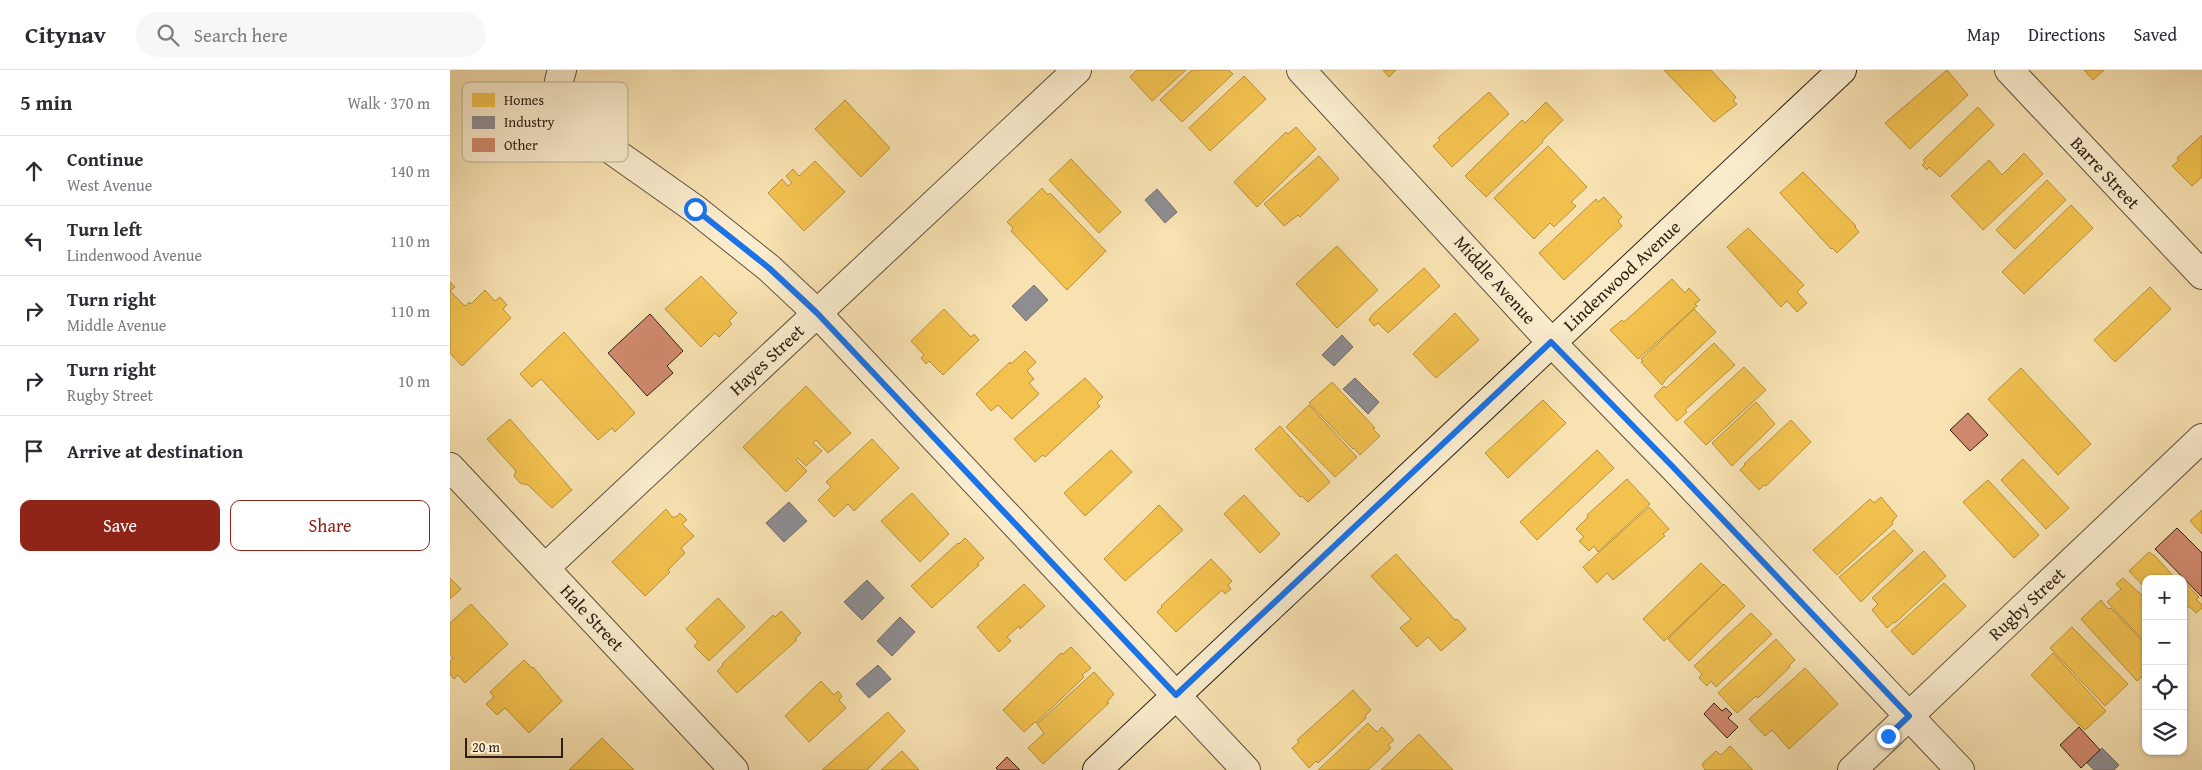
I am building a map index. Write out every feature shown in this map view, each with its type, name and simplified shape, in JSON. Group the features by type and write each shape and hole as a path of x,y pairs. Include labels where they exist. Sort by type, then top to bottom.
{"street":[{"path":"558,82 562,70"},
{"name":"Hayes Street","path":"545,568 1077,70"},
{"name":"Middle Avenue","path":"1301,70 1551,342 1673,467 1960,770"},
{"name":"Lindenwood Avenue","path":"1096,770 1842,70"},
{"name":"Barre Street","path":"2009,70 2202,275"},
{"path":"628,162 695,209 769,268 817,313 1246,770"},
{"name":"Rugby Street","path":"1852,770 2202,438"},
{"name":"Hale Street","path":"450,467 734,770"}],"building: Homes":[{"path":"1137,70 1186,70 1152,101 1130,77"},
{"path":"1192,70 1229,70 1233,74 1182,122 1160,100"},
{"path":"1383,70 1396,70 1389,77"},
{"path":"1664,70 1711,70 1736,97 1733,101 1737,104 1714,122"},
{"path":"1947,70 1968,95 1910,149 1885,123"},
{"path":"2084,70 2104,70 2093,80"},
{"path":"1244,76 1266,99 1210,151 1189,128"},
{"path":"1489,92 1509,114 1452,167 1433,146 1440,140 1438,138"},
{"path":"845,100 890,148 861,177 815,129"},
{"path":"1546,102 1563,120 1486,197 1465,176 1522,120 1525,123"},
{"path":"1978,107 1994,125 1940,177 1929,167 1927,170 1922,165 1925,162 1923,160"},
{"path":"1296,127 1316,149 1257,207 1234,182 1286,132 1288,134"},
{"path":"2202,135 2202,177 2192,186 2172,166 2179,160 2177,158"},
{"path":"1548,146 1587,187 1571,202 1576,206 1554,227 1550,223 1534,239 1494,198"},
{"path":"2024,153 2043,174 1983,230 1951,196 1989,160 2002,175"},
{"path":"1319,156 1339,179 1300,217 1298,215 1284,226 1264,204"},
{"path":"1071,159 1121,212 1099,233 1049,180"},
{"path":"815,161 845,192 804,231 768,193 782,179 788,186 792,183 786,176 793,169 799,176"},
{"path":"1803,172 1856,226 1859,232 1837,253 1831,249 1780,193"},
{"path":"2047,180 2066,200 2015,249 1996,230"},
{"path":"1042,188 1048,195 1050,193 1106,251 1067,290 1011,231 1013,228 1007,222"},
{"path":"1604,197 1622,217 1618,221 1622,226 1564,280 1539,253 1596,199 1598,202"},
{"path":"2071,205 2093,228 2024,294 2002,272"},
{"path":"1748,228 1804,285 1797,292 1807,303 1797,312 1787,301 1781,307 1727,247"},
{"path":"1337,246 1378,290 1337,328 1296,284"},
{"path":"1424,268 1440,286 1388,333 1378,323 1374,326 1369,320 1372,315"},
{"path":"701,276 737,313 729,321 732,324 719,337 715,333 701,347 665,309"},
{"path":"1672,279 1685,293 1689,288 1700,300 1695,304 1697,306 1638,359 1610,330 1622,320 1624,322"},
{"path":"450,282 455,287 450,291"},
{"path":"2150,287 2171,309 2115,362 2094,340"},
{"path":"485,290 495,301 500,297 507,305 503,309 511,318 462,366 450,353 450,291 465,306 469,302 471,304"},
{"path":"944,309 971,337 974,334 979,340 943,375 929,361 926,364 921,358 924,355 911,341"},
{"path":"1694,309 1716,332 1662,385 1641,362 1643,361 1641,359"},
{"path":"1455,313 1479,340 1436,378 1413,354"},
{"path":"564,332 635,413 615,432 612,428 598,440 541,379 532,387 520,374"},
{"path":"1714,343 1735,365 1685,410 1687,412 1677,421 1654,396 1664,386 1666,388"},
{"path":"1025,351 1036,362 1027,371 1034,379 1029,383 1039,394 1012,419 998,405 991,411 976,394 1010,362 1011,364"},
{"path":"1744,367 1766,390 1706,445 1684,422"},
{"path":"2021,368 2091,444 2058,475 1988,399"},
{"path":"1085,378 1103,397 1097,403 1100,406 1045,457 1043,455 1035,462 1014,439"},
{"path":"1332,382 1375,428 1373,429 1380,436 1360,455 1309,403"},
{"path":"806,386 851,433 828,453 816,440 813,443 822,451 806,466 798,458 796,460 807,471 786,492 743,447"},
{"path":"1543,400 1566,423 1508,478 1485,453"},
{"path":"1756,402 1775,424 1732,466 1712,443"},
{"path":"1309,405 1357,457 1335,477 1286,427"},
{"path":"510,419 572,490 552,508 528,485 520,483 514,476 516,471 487,439"},
{"path":"1791,420 1811,442 1766,486 1764,485 1759,490 1740,470"},
{"path":"1280,426 1330,482 1308,502 1302,496 1300,497 1255,449"},
{"path":"872,439 899,468 854,511 848,504 834,517 818,500 831,487 826,482"},
{"path":"1111,450 1132,472 1085,516 1064,493"},
{"path":"1597,450 1614,468 1537,540 1520,522"},
{"path":"2023,459 2069,508 2046,529 2001,480"},
{"path":"1627,479 1650,504 1598,552 1594,546 1589,551 1579,541 1584,537 1576,529 1588,517 1587,515"},
{"path":"1988,480 2039,535 2014,558 1963,502"},
{"path":"912,493 949,534 920,562 881,521"},
{"path":"1244,495 1280,534 1260,553 1224,514"},
{"path":"1881,497 1897,516 1892,522 1893,524 1837,575 1813,550 1870,499 1874,503"},
{"path":"1159,505 1183,530 1125,581 1104,559"},
{"path":"1649,507 1669,529 1663,534 1665,536 1613,580 1607,573 1597,583 1583,567"},
{"path":"666,509 672,517 676,517 680,513 687,520 682,524 694,536 681,548 685,553 668,570 670,572 645,596 612,562"},
{"path":"2202,510 2202,534 2190,521"},
{"path":"1894,530 1913,551 1861,602 1839,577"},
{"path":"965,538 984,558 977,564 979,565 932,608 911,586"},
{"path":"1924,551 1946,576 1895,623 1887,628 1872,610 1878,604 1872,598"},
{"path":"2149,552 2172,575 2142,575 2142,585 2129,571"},
{"path":"1396,554 1455,620 1457,619 1466,629 1441,651 1428,637 1417,647 1400,628 1411,619 1371,576"},
{"path":"1211,559 1232,581 1228,585 1231,589 1225,594 1222,590 1176,632 1157,612"},
{"path":"1701,563 1723,585 1664,641 1643,619"},
{"path":"450,578 461,589 450,599"},
{"path":"2123,578 2142,595 2142,639 2107,602 2121,589 2116,584"},
{"path":"1944,583 1966,606 1913,655 1891,631"},
{"path":"1024,584 1045,606 1020,629 1019,626 1007,637 1011,641 999,652 977,627"},
{"path":"1724,584 1745,606 1689,661 1668,639"},
{"path":"2187,584 2199,597 2196,599 2202,605 2202,608 2196,613 2189,606 2187,608"},
{"path":"718,598 745,627 709,661 694,646 698,642 686,629"},
{"path":"2101,600 2108,609 2111,608 2142,641 2142,677 2137,681 2081,619"},
{"path":"471,604 508,644 465,683 458,675 454,679 450,674 450,661 453,658 450,654 450,623"},
{"path":"781,611 801,633 795,639 797,640 737,693 717,671 773,615 775,617"},
{"path":"1751,613 1772,634 1716,687 1711,681 1707,686 1699,678 1702,674 1694,666"},
{"path":"2072,627 2128,684 2105,706 2050,648"},
{"path":"1776,639 1795,660 1758,698 1756,696 1737,713 1718,693"},
{"path":"1071,647 1091,668 1036,723 1024,732 1003,710 1061,653 1063,654"},
{"path":"2053,653 2106,711 2085,730 2031,675"},
{"path":"524,660 533,667 562,701 529,733 505,708 497,715 486,704 494,697 490,692"},
{"path":"1805,668 1838,704 1789,749 1772,730 1765,736 1749,719"},
{"path":"1094,672 1114,694 1107,702 1109,703 1043,764 1028,748 1044,733 1037,724"},
{"path":"821,681 834,695 838,691 842,696 839,700 846,708 809,742 785,716"},
{"path":"1353,690 1371,710 1365,716 1366,718 1318,763 1316,761 1309,768 1292,748 1299,742 1297,740"},
{"path":"888,712 905,731 867,770 822,770"},
{"path":"1368,723 1377,732 1382,727 1394,740 1388,745 1391,748 1368,770 1318,770"},
{"path":"1419,734 1453,770 1381,770"},
{"path":"602,738 634,770 569,770"},
{"path":"1730,746 1753,770 1705,770 1702,764 1716,751 1721,755"},
{"path":"902,751 919,770 881,770"}],"building: Industry":[{"path":"1157,189 1177,212 1165,223 1145,200"},
{"path":"1034,285 1048,300 1026,321 1012,306"},
{"path":"1342,335 1353,347 1334,366 1322,355"},
{"path":"1355,378 1379,402 1368,414 1343,389"},
{"path":"789,502 807,521 784,542 766,523"},
{"path":"867,580 884,598 862,620 844,602"},
{"path":"900,617 915,632 892,656 877,641"},
{"path":"878,665 891,679 869,698 856,684"},
{"path":"2102,748 2119,765 2114,770 2094,770 2087,763"}],"building: Other":[{"path":"650,314 683,351 667,366 673,373 647,396 608,353"},
{"path":"1968,413 1988,435 1970,451 1950,430"},
{"path":"2177,528 2202,553 2202,597 2187,582 2187,575 2180,575 2155,549"},
{"path":"1714,703 1722,711 1726,708 1732,714 1728,718 1738,727 1727,738 1704,714"},
{"path":"2079,727 2100,750 2081,768 2060,745"},
{"path":"1007,757 1020,770 998,770 996,768"}],"route":[{"path":"695,209 769,268 817,313 1176,695 1551,342 1673,467 1909,716 1888,736"}]}
